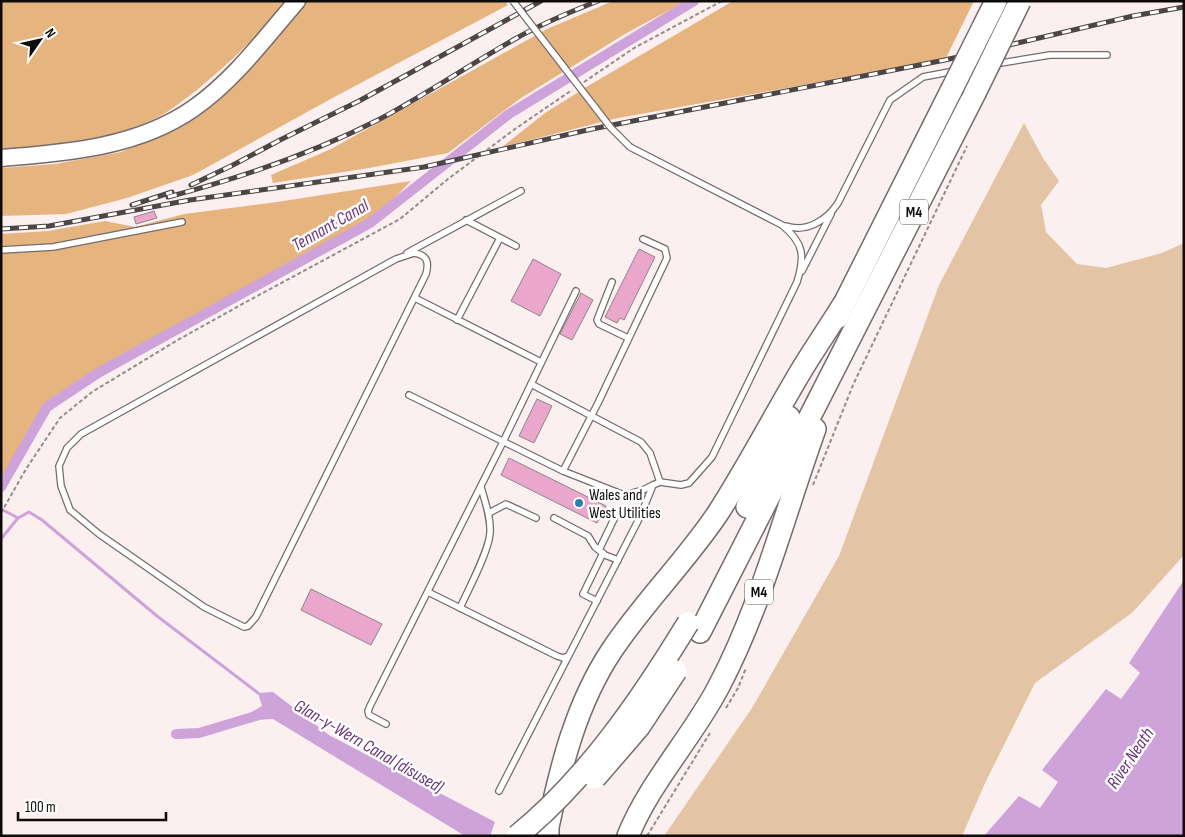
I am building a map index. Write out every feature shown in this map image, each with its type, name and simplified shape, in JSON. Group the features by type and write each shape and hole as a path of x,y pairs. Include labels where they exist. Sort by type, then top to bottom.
{"highway":[{"name":"M4","path":"517,836 542,813 597,755 661,668 694,628 748,505 843,305 996,1"},
{"name":"M4","path":"537,836 586,788 639,727 854,332 1020,1"},
{"name":"M4","path":"548,836 548,827 564,760 571,735 589,689 611,651 638,614 704,533 717,514 738,482 804,366 843,305"},
{"name":"M4","path":"628,836 634,820 650,793 678,749 700,720 719,687 738,647 823,406 854,332"}],"main road":[{"path":"1,158 66,152 132,139 164,125 194,108 222,84 249,58 297,1"}],"lane":[{"path":"513,1 611,128 630,147 782,225 794,228 806,227 822,221 832,212"},
{"path":"976,67 1050,55 1107,55"},
{"path":"409,395 563,471 624,495 643,490 660,482 682,485 689,483 712,457 797,282 890,100 923,77 966,69"},
{"path":"396,259 414,253 420,254 426,258 428,266 426,274 256,617 248,626 244,627 204,607 98,534 70,510 60,486 59,466 67,448 81,434 466,220 521,191"},
{"path":"466,220 516,246"},
{"path":"1,250 53,246 182,222"},
{"path":"782,225 798,242 802,254 802,265 797,282"},
{"path":"457,320 500,238"},
{"path":"563,471 590,415 598,403 667,258 666,249 643,239"},
{"path":"612,282 597,320 599,324 628,338"},
{"path":"386,724 369,715 368,711 576,292"},
{"path":"415,298 541,362"},
{"path":"531,384 641,442 646,447 660,482"},
{"path":"499,791 640,517 653,485"},
{"path":"460,608 487,547 490,534 489,513 480,487"},
{"path":"489,513 506,504 536,518"},
{"path":"554,518 588,536 601,552 618,560"},
{"path":"597,601 583,594 614,519"},
{"path":"428,592 557,656 563,658 568,656"}],"path":[{"path":"584,82 634,48 722,1"},
{"path":"1,512 26,469 60,418 92,392 246,302 400,219 515,129 576,87"},
{"path":"811,492 853,385 970,138"},
{"path":"723,712 738,688 749,662"},
{"path":"647,836 713,728"}],"shaded area":[{"path":"1,1 289,1 214,76 159,117 123,132 97,139 1,150"},
{"path":"305,1 505,1 508,5 338,95 193,175 127,198 66,214 1,216 1,168 55,164 121,152 158,137 194,116 254,60"},
{"path":"613,1 686,1 625,34 521,98 448,153 273,183 271,175 331,149 547,29"},
{"path":"733,1 974,1 945,60 618,118 502,147 545,113"},
{"path":"1024,123 1043,158 1059,181 1041,205 1046,232 1077,264 1106,268 1162,253 1184,243 1184,555 1133,612 1035,683 986,781 962,836 664,836 752,708 839,556 939,285"},
{"path":"411,181 370,223 98,373 47,407 1,487 1,234 48,231 105,221 135,227 184,214 277,202"}],"water":[{"name":"River Neath","path":"1184,580 1184,836 984,836 1019,796 1040,808 1058,782 1042,770 1106,689 1121,699 1140,673 1129,663"},
{"path":"273,692 329,735 495,822 490,836 465,836 273,719 256,720 250,723 246,719 248,714 262,706 258,693"}],"building":[{"path":"154,211 157,218 136,224 134,217"},
{"path":"639,249 655,257 624,320 620,318 617,323 605,317"},
{"path":"533,259 561,274 540,316 511,301"},
{"path":"581,293 593,300 572,340 560,334"},
{"path":"537,399 552,406 534,443 519,436"},
{"path":"509,458 606,506 597,523 501,475"},
{"path":"311,589 382,624 371,645 301,610"}],"waterway":[{"name":"Tennant Canal","path":"1,487 47,407 98,373 370,223 509,114 694,1"},
{"path":"1,509 18,518"},
{"path":"1,539 18,518 29,512 42,520 157,616 258,693"},
{"name":"Glan-y-Wern Canal (disused)","path":"176,734 199,733 259,715"}],"railway":[{"path":"191,185 359,101 541,1"},
{"path":"168,197 222,182 327,144 378,120 525,34 556,18 598,1"},
{"path":"1,229 49,226 190,200 424,167 592,129 945,60 1133,16 1184,7"},
{"path":"132,205 172,192"}],"place":[{"name":"Wales and West Utilities","path":"579,503"}]}
